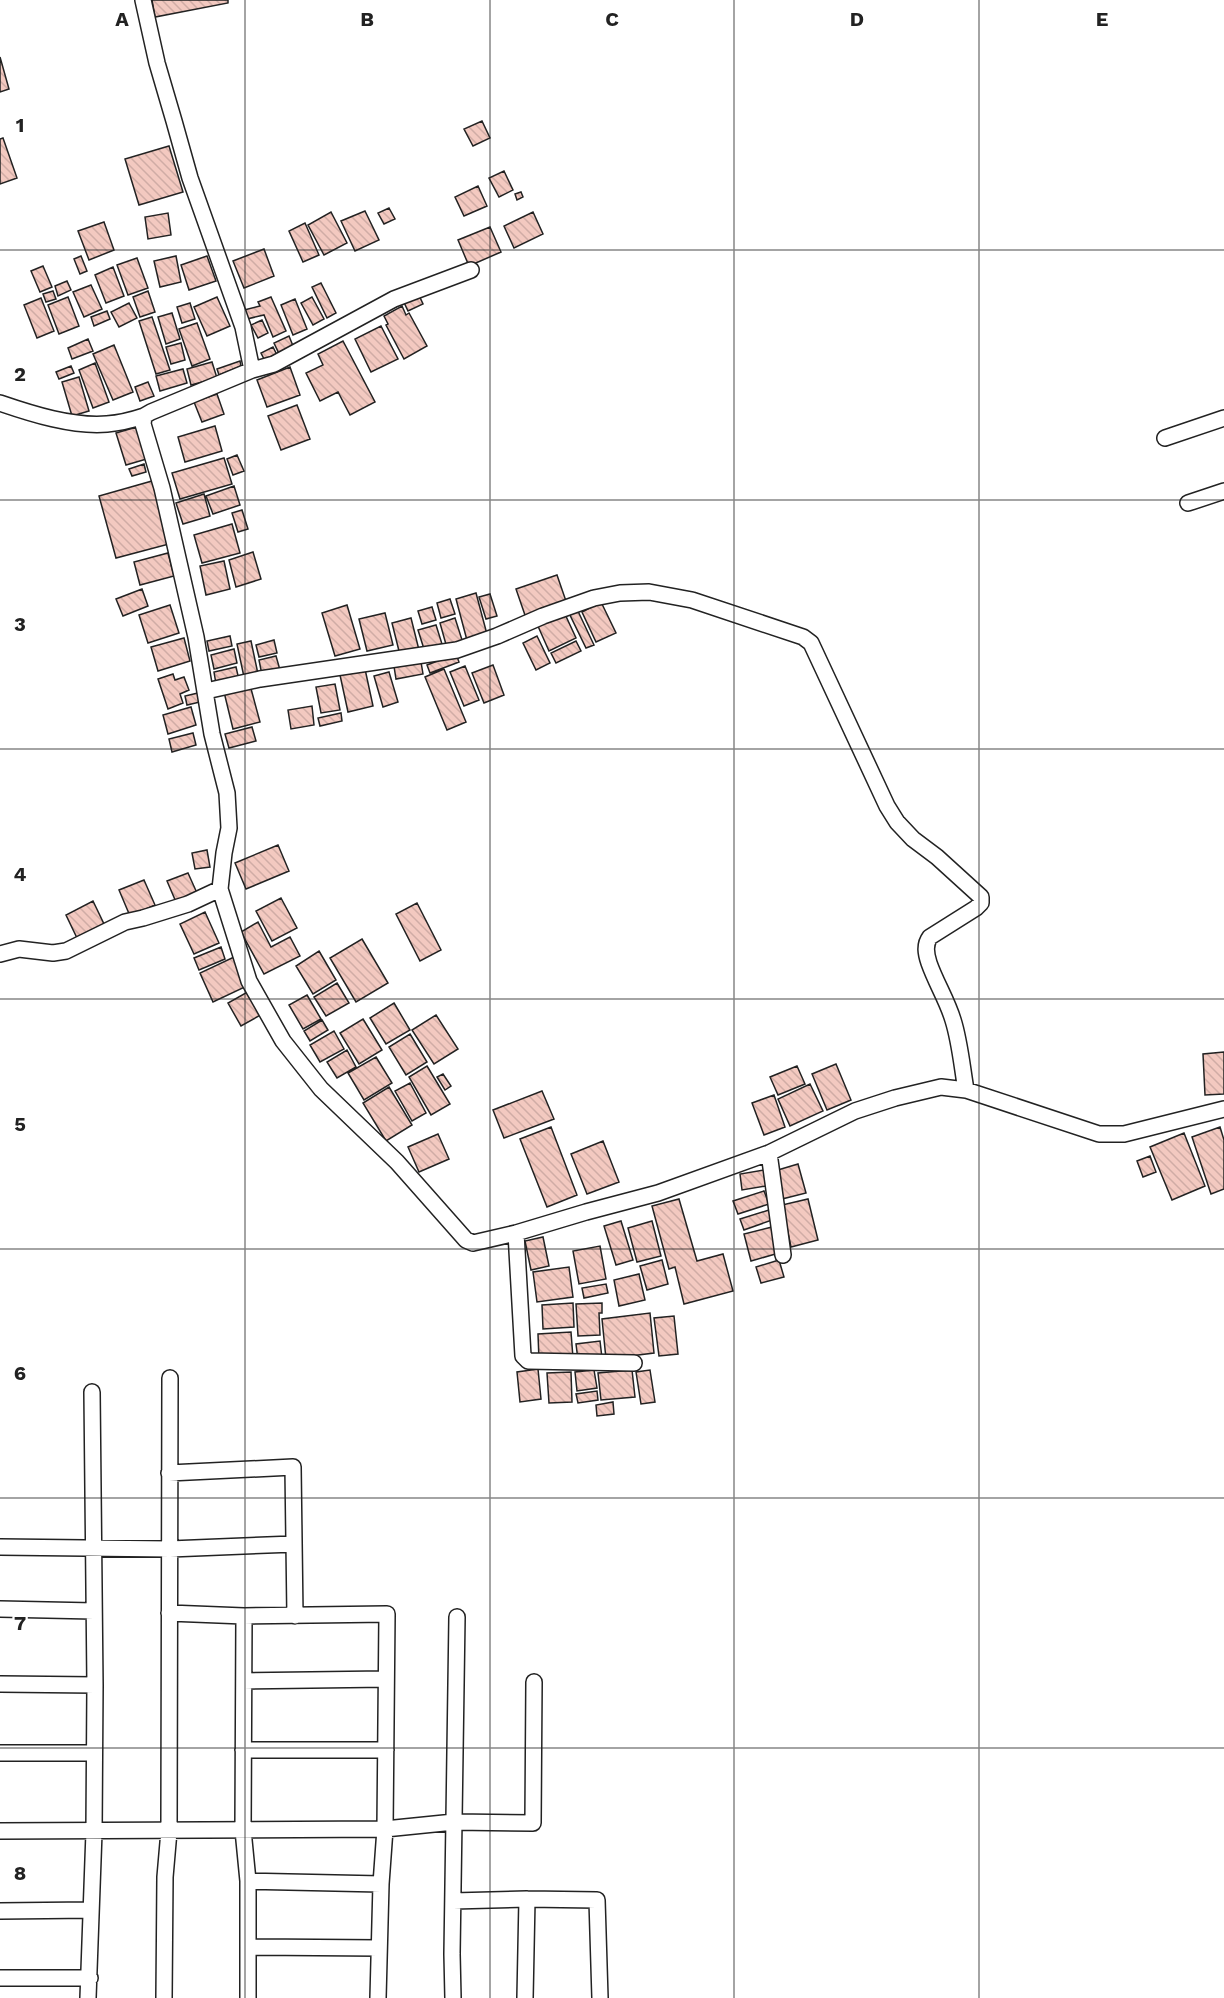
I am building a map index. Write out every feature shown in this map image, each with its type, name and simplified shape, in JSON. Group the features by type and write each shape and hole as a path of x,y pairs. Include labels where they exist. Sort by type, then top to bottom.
{"street":[{"path":"143,0 157,63 177,133 221,269 243,327 252,370"},
{"path":"0,403 59,420 94,424 122,422 144,416 151,411 252,370 274,364 394,299 471,270"},
{"path":"144,416 145,434 162,489 206,691 212,734 227,793 230,812 220,888 249,981 283,1041 321,1089 397,1162 466,1240 473,1243 516,1233 658,1193 769,1153 855,1111 885,1101 941,1088 966,1090 1099,1134 1124,1134 1224,1108"},
{"path":"1165,438 1224,417"},
{"path":"1188,503 1224,491"},
{"path":"206,691 260,678 457,650 489,640 543,616 594,598 620,593 649,592 692,600 802,638 811,643 887,806 897,822 981,897 981,903 976,908 930,937 926,941 925,948 954,1023 966,1090"},
{"path":"0,954 19,950 53,953 66,951 126,922 188,904 220,888"},
{"path":"769,1153 783,1255"},
{"path":"516,1233 523,1356 528,1361 634,1363"},
{"path":"164,1998 165,1877 169,1831 170,1378"},
{"path":"88,1998 94,1832 95,1685 92,1392"},
{"path":"169,1473 292,1467 295,1616"},
{"path":"0,1548 170,1549 294,1544"},
{"path":"0,1608 94,1611"},
{"path":"169,1613 244,1616 387,1614 386,1750 378,1998"},
{"path":"244,1616 243,1830 248,1881 248,1998"},
{"path":"453,1998 457,1617"},
{"path":"244,1682 386,1679"},
{"path":"0,1831 384,1829 454,1822 533,1823 534,1682"},
{"path":"0,1684 95,1685"},
{"path":"243,1750 386,1750"},
{"path":"0,1753 94,1753"},
{"path":"248,1881 381,1884"},
{"path":"525,1998 526,1899"},
{"path":"453,1901 597,1900 600,1998"},
{"path":"0,1911 91,1910"},
{"path":"248,1947 379,1948"},
{"path":"0,1978 90,1978"}],"building":[{"path":"152,0 228,0 228,3 155,17"},
{"path":"0,57 9,89 0,92"},
{"path":"482,121 490,138 473,146 464,129"},
{"path":"3,138 17,178 0,184 0,139"},
{"path":"169,146 183,192 139,205 125,159"},
{"path":"504,171 513,190 499,197 489,178"},
{"path":"478,186 487,206 464,216 455,197"},
{"path":"521,192 523,197 517,200 515,194"},
{"path":"389,208 395,219 384,224 378,213"},
{"path":"365,211 379,240 355,251 341,221"},
{"path":"331,212 347,243 324,255 308,225"},
{"path":"533,212 543,234 514,248 504,226"},
{"path":"168,213 171,235 148,239 145,217"},
{"path":"104,222 114,250 89,260 78,231"},
{"path":"305,223 319,255 303,262 289,231"},
{"path":"490,227 501,252 469,266 458,240"},
{"path":"264,249 274,276 244,288 233,261"},
{"path":"81,256 87,271 80,274 74,259"},
{"path":"176,256 181,282 160,287 154,261"},
{"path":"207,256 216,281 189,290 181,265"},
{"path":"137,258 148,288 128,295 117,265"},
{"path":"43,266 52,287 40,292 31,271"},
{"path":"113,267 124,296 106,303 95,275"},
{"path":"67,281 71,290 58,296 55,286"},
{"path":"321,283 336,313 327,318 312,287"},
{"path":"91,285 102,309 84,317 73,292"},
{"path":"53,291 56,299 46,302 43,294"},
{"path":"148,291 155,312 140,317 133,297"},
{"path":"417,291 423,304 408,311 402,298"},
{"path":"68,297 79,326 59,334 48,305"},
{"path":"217,297 230,326 207,336 194,307"},
{"path":"271,297 286,331 273,337 264,315 247,319 244,310 260,306 258,302"},
{"path":"312,297 324,319 313,325 301,303"},
{"path":"41,298 54,331 37,338 24,305"},
{"path":"295,299 307,329 293,335 281,305"},
{"path":"129,303 137,318 119,327 111,312"},
{"path":"190,303 195,319 182,323 177,307"},
{"path":"402,306 406,315 409,313 427,346 404,359 386,325 388,324 384,316"},
{"path":"107,311 110,319 94,326 91,317"},
{"path":"172,313 180,339 166,344 158,317"},
{"path":"152,317 170,370 156,374 139,321"},
{"path":"262,320 268,333 258,338 251,325"},
{"path":"197,323 210,359 192,366 179,329"},
{"path":"381,326 398,359 371,372 355,339"},
{"path":"289,336 295,351 281,358 274,343"},
{"path":"88,339 93,351 72,359 68,348"},
{"path":"343,341 375,402 350,415 338,392 320,401 306,373 323,365 318,354"},
{"path":"181,343 185,360 171,364 166,347"},
{"path":"114,345 133,392 113,400 93,354"},
{"path":"273,347 279,359 267,365 261,353"},
{"path":"240,361 241,366 219,375 217,369"},
{"path":"212,362 217,378 191,385 187,369"},
{"path":"95,363 109,402 93,408 79,370"},
{"path":"71,366 74,373 59,379 56,372"},
{"path":"290,367 300,395 267,407 257,380"},
{"path":"183,369 187,383 160,391 156,376"},
{"path":"79,377 89,411 72,416 62,382"},
{"path":"148,382 154,396 140,401 135,387"},
{"path":"217,394 224,414 202,422 194,402"},
{"path":"297,405 310,439 281,450 268,416"},
{"path":"140,426 150,458 126,465 116,433"},
{"path":"215,426 222,451 185,462 178,437"},
{"path":"237,455 244,471 233,475 227,459"},
{"path":"224,458 232,484 180,499 172,473"},
{"path":"144,464 146,472 132,476 129,469"},
{"path":"152,481 169,544 116,558 99,496"},
{"path":"234,486 240,505 213,514 206,496"},
{"path":"204,494 210,516 183,524 176,503"},
{"path":"242,510 248,529 238,532 232,513"},
{"path":"232,524 240,553 202,563 194,535"},
{"path":"253,552 261,579 236,587 229,560"},
{"path":"168,553 174,576 140,585 134,562"},
{"path":"224,561 230,589 206,595 200,566"},
{"path":"557,575 567,604 526,618 516,589"},
{"path":"142,589 148,606 123,616 116,599"},
{"path":"476,593 488,638 468,644 456,599"},
{"path":"490,594 497,616 486,619 479,597"},
{"path":"450,599 455,614 441,618 437,603"},
{"path":"601,602 616,633 596,642 582,612"},
{"path":"170,605 179,633 148,643 139,615"},
{"path":"347,605 360,649 335,656 322,613"},
{"path":"432,607 436,620 422,624 418,611"},
{"path":"576,607 594,645 586,648 568,611"},
{"path":"564,612 576,638 549,651 537,624"},
{"path":"385,613 393,645 367,651 359,619"},
{"path":"411,618 419,650 400,655 392,623"},
{"path":"455,618 463,643 447,648 440,623"},
{"path":"436,625 442,644 424,649 418,630"},
{"path":"230,636 232,646 209,651 207,641"},
{"path":"537,636 550,663 536,670 523,643"},
{"path":"184,638 190,661 158,671 151,647"},
{"path":"274,640 277,653 259,657 256,645"},
{"path":"251,641 258,674 244,677 237,644"},
{"path":"576,641 581,651 556,663 551,653"},
{"path":"234,649 237,663 214,669 211,655"},
{"path":"456,654 459,662 430,673 427,665"},
{"path":"276,656 280,670 262,675 259,660"},
{"path":"420,656 423,674 396,679 393,660"},
{"path":"493,665 504,695 484,703 472,673"},
{"path":"465,666 479,700 464,706 450,672"},
{"path":"236,667 239,680 216,684 214,672"},
{"path":"365,669 373,706 348,712 340,675"},
{"path":"444,669 466,722 447,730 425,677"},
{"path":"389,672 398,702 383,707 374,676"},
{"path":"173,674 175,680 184,677 189,690 180,694 183,703 168,709 158,679"},
{"path":"335,684 340,710 321,713 316,687"},
{"path":"250,685 260,722 233,729 224,692"},
{"path":"198,693 200,702 187,705 185,696"},
{"path":"312,706 314,725 291,729 288,710"},
{"path":"191,707 196,725 168,734 163,715"},
{"path":"341,713 342,721 320,726 318,718"},
{"path":"252,727 256,741 229,748 225,734"},
{"path":"193,733 196,745 172,752 169,739"},
{"path":"278,845 289,871 246,889 235,863"},
{"path":"207,850 210,867 195,869 192,853"},
{"path":"188,873 197,893 176,902 167,881"},
{"path":"144,880 155,905 130,916 119,890"},
{"path":"281,898 297,928 272,941 256,911"},
{"path":"93,901 104,924 77,938 66,915"},
{"path":"417,903 441,950 420,961 396,914"},
{"path":"205,912 219,943 194,954 180,924"},
{"path":"258,922 271,947 290,937 300,956 264,974 241,932"},
{"path":"362,939 388,983 356,1002 330,958"},
{"path":"221,947 225,959 199,970 194,958"},
{"path":"319,951 336,980 313,994 296,966"},
{"path":"234,957 247,986 213,1002 200,973"},
{"path":"337,983 349,1003 326,1016 314,997"},
{"path":"251,990 264,1013 241,1026 228,1003"},
{"path":"307,995 321,1019 303,1029 289,1005"},
{"path":"394,1003 410,1030 386,1044 370,1018"},
{"path":"436,1015 458,1049 434,1064 412,1030"},
{"path":"363,1019 382,1050 359,1064 340,1033"},
{"path":"322,1020 328,1030 310,1041 304,1031"},
{"path":"334,1031 344,1049 320,1062 310,1045"},
{"path":"410,1034 427,1062 406,1075 389,1047"},
{"path":"347,1050 356,1067 337,1078 327,1062"},
{"path":"1224,1052 1224,1094 1205,1095 1203,1054"},
{"path":"376,1057 392,1083 364,1100 348,1073"},
{"path":"836,1064 851,1100 827,1110 812,1074"},
{"path":"427,1066 450,1104 431,1115 409,1077"},
{"path":"797,1066 805,1084 778,1095 770,1077"},
{"path":"443,1074 451,1086 445,1090 437,1077"},
{"path":"410,1083 426,1113 412,1121 395,1091"},
{"path":"810,1084 823,1111 790,1126 778,1099"},
{"path":"389,1087 412,1125 386,1141 363,1103"},
{"path":"542,1091 554,1119 504,1138 493,1110"},
{"path":"774,1095 785,1127 764,1135 752,1103"},
{"path":"551,1127 577,1195 547,1207 520,1139"},
{"path":"1220,1127 1224,1140 1224,1189 1211,1194 1192,1137"},
{"path":"1184,1133 1205,1186 1172,1200 1150,1147"},
{"path":"438,1134 449,1159 419,1172 408,1147"},
{"path":"603,1141 619,1182 587,1194 571,1154"},
{"path":"1150,1156 1156,1172 1143,1177 1137,1161"},
{"path":"798,1164 806,1193 778,1200 771,1172"},
{"path":"764,1170 766,1186 742,1190 740,1174"},
{"path":"764,1191 769,1204 738,1214 733,1201"},
{"path":"679,1199 697,1261 723,1254 733,1291 684,1304 675,1267 669,1269 652,1206"},
{"path":"808,1199 818,1240 791,1247 782,1205"},
{"path":"769,1210 772,1220 744,1230 740,1219"},
{"path":"621,1221 633,1260 616,1265 604,1226"},
{"path":"652,1221 661,1256 637,1262 628,1228"},
{"path":"772,1227 779,1253 751,1261 744,1234"},
{"path":"543,1237 549,1266 531,1270 525,1241"},
{"path":"600,1246 606,1279 579,1284 573,1251"},
{"path":"662,1260 668,1284 647,1290 640,1266"},
{"path":"779,1260 784,1277 761,1283 756,1267"},
{"path":"569,1267 573,1297 537,1302 533,1272"},
{"path":"639,1274 645,1300 619,1306 614,1280"},
{"path":"606,1284 608,1293 584,1298 582,1288"},
{"path":"573,1303 574,1327 543,1329 542,1305"},
{"path":"602,1303 602,1313 599,1313 600,1335 578,1336 576,1304"},
{"path":"650,1313 654,1353 606,1359 602,1319"},
{"path":"674,1316 678,1354 659,1356 654,1318"},
{"path":"571,1332 573,1358 539,1360 538,1334"},
{"path":"600,1341 602,1358 578,1360 576,1344"},
{"path":"538,1369 541,1399 520,1402 517,1372"},
{"path":"594,1370 597,1388 577,1391 575,1372"},
{"path":"632,1370 635,1397 601,1400 598,1373"},
{"path":"650,1370 655,1402 641,1404 636,1372"},
{"path":"571,1372 572,1402 549,1403 547,1373"},
{"path":"597,1391 598,1400 578,1403 576,1394"},
{"path":"613,1402 614,1414 597,1416 596,1405"}]}
